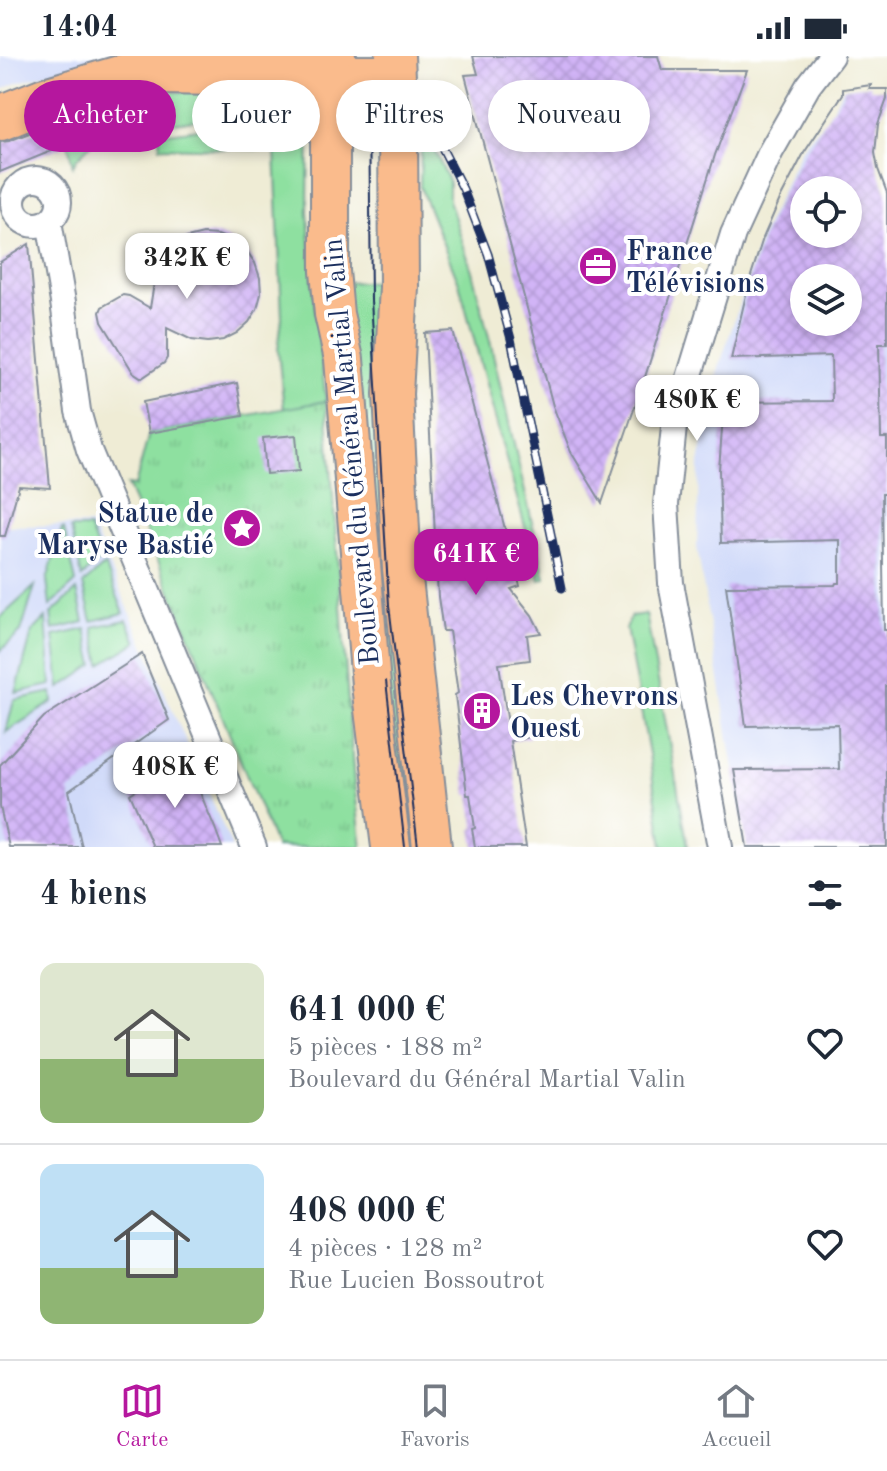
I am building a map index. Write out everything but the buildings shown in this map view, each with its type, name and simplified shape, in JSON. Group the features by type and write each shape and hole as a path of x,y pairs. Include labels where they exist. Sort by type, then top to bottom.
{"highway":[{"path":"0,118 45,100 130,75 333,65"}],"main road":[{"path":"333,65 395,65"},
{"name":"Boulevard du Général Martial Valin","path":"333,65 330,271 334,314 344,359 371,685 391,847"},
{"name":"Boulevard du Général Martial Valin","path":"395,65 399,287 393,394 402,569 432,847"}],"street":[{"path":"720,847 671,583 666,504 674,427 733,234 765,161 808,86 831,56"},
{"path":"49,221 78,411 89,450 254,847"}],"shaded area":[{"path":"0,56 108,56 24,80 0,91"},
{"path":"871,85 870,89 887,89 875,153 887,193 887,847 747,847 697,547 699,463 717,374 761,237 801,149 827,118 843,88"},
{"path":"92,525 232,847 0,847 0,526"}],"green space":[{"path":"176,92 192,92 192,120 176,122"},
{"path":"192,130 192,148 176,147 176,132"},
{"path":"70,152 83,152 77,158 73,166"},
{"path":"275,152 309,152 308,212 314,300 326,401 284,410 278,350 282,318"},
{"path":"421,152 435,152 449,181 449,200 490,341 545,578 540,580 459,283 420,187"},
{"path":"388,281 422,847 398,847 338,283"},
{"path":"326,401 354,783 362,847 276,847 127,485 135,486 149,433"},
{"path":"71,528 89,528 102,558 82,577"},
{"path":"62,529 76,582 50,606 47,580"},
{"path":"105,565 124,613 92,621 83,584"},
{"path":"35,586 21,632 0,651 0,618"},
{"path":"77,590 84,622 53,630 51,614"},
{"path":"646,614 688,847 663,847 626,628 631,616"},
{"path":"46,618 51,685 16,693 32,632"},
{"path":"127,620 137,642 101,664 93,627"},
{"path":"86,629 94,665 60,688 54,636"},
{"path":"52,692 53,702 6,732 14,700"}],"tram line":[{"path":"369,152 371,300 389,605 418,847"},
{"path":"386,681 405,847"}],"railway":[{"path":"444,152 463,189 488,254 511,339 562,588"}],"place":[{"name":"France Télévisions","path":"598,266"},
{"name":"Statue de Maryse Bastié","path":"242,528"},
{"name":"Les Chevrons Ouest","path":"482,711"}]}
